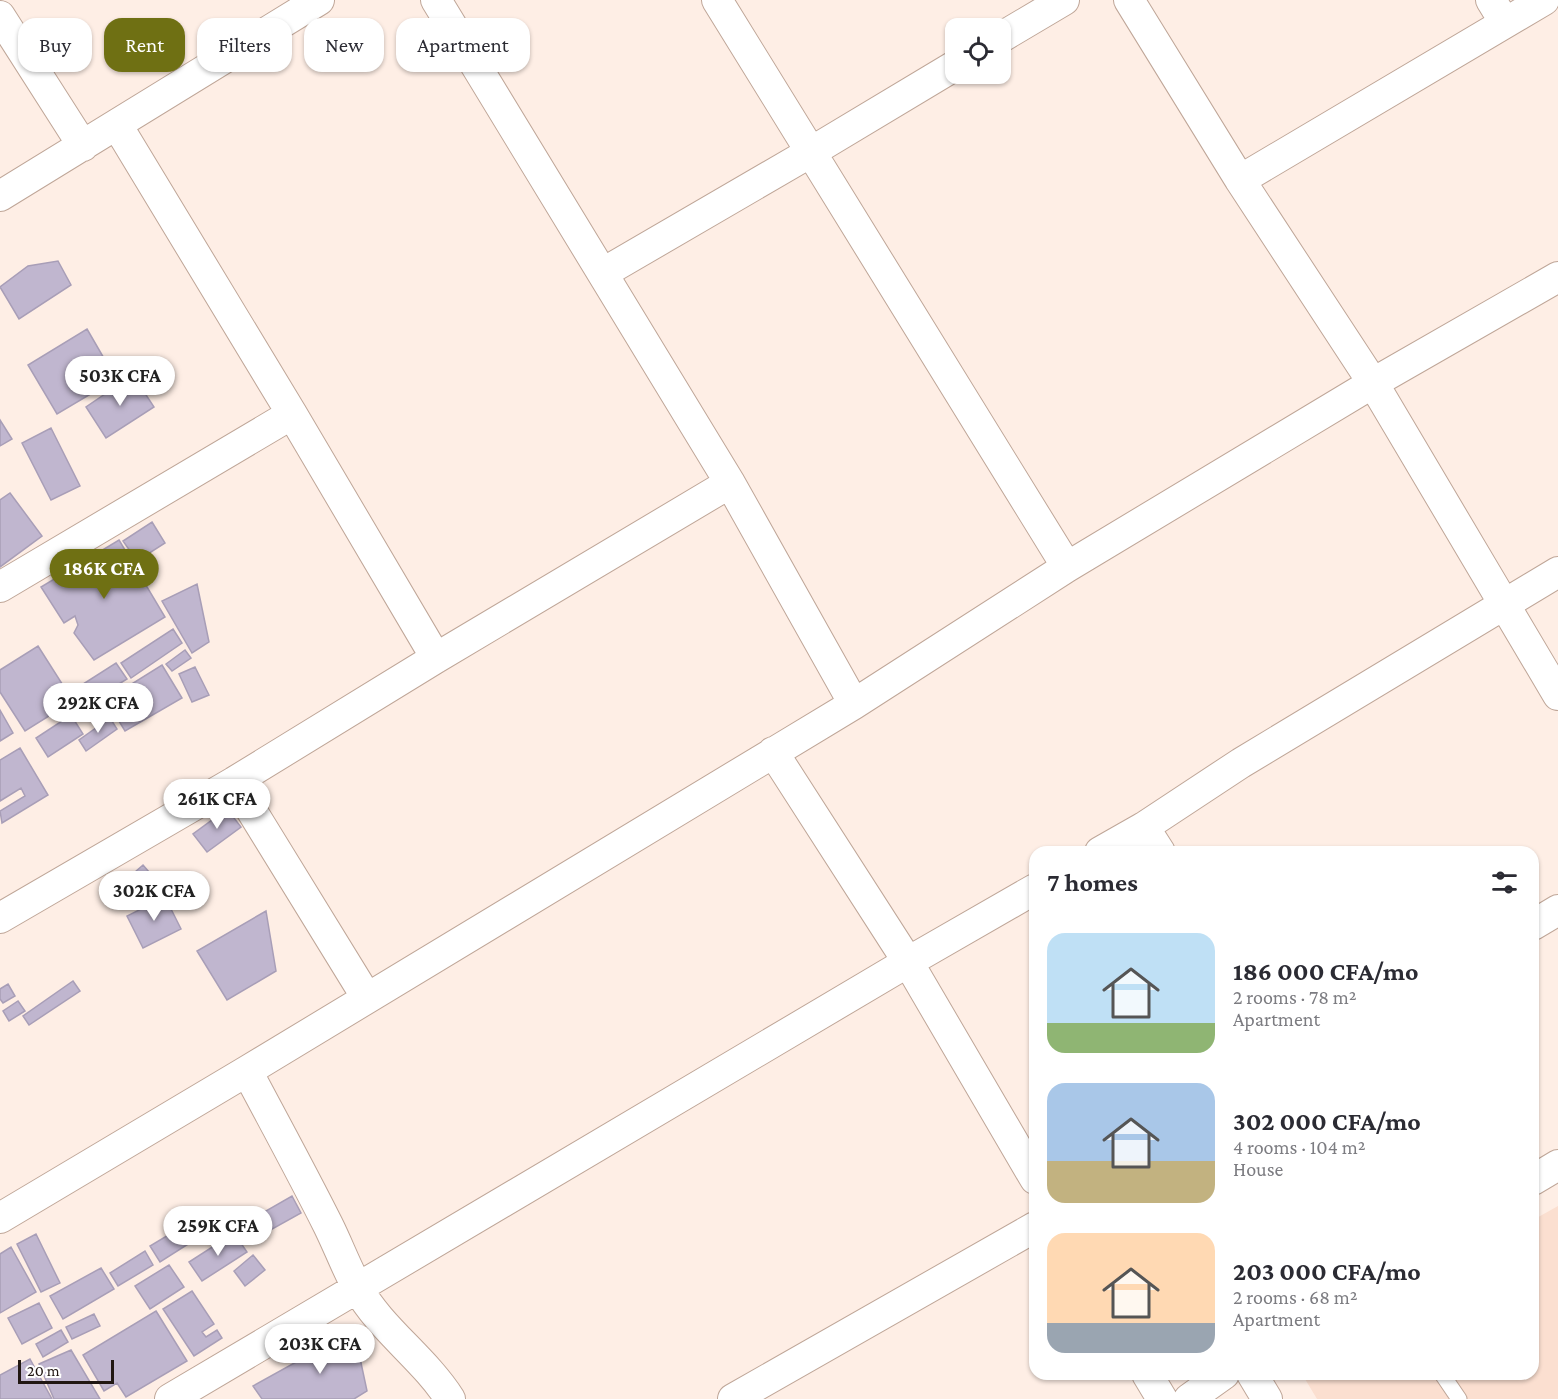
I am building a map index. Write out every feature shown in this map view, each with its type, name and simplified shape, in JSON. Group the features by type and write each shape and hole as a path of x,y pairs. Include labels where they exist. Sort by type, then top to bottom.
{"street":[{"path":"0,196 319,0"},
{"path":"436,0 730,483 854,704"},
{"path":"717,0 1067,567"},
{"path":"1011,31 1064,0"},
{"path":"1129,0 1240,180 1373,383 1558,695"},
{"path":"1240,180 1498,11 1544,0"},
{"path":"0,16 83,146"},
{"path":"603,273 945,72"},
{"path":"117,125 436,658"},
{"path":"0,1218 854,704 1067,567 1373,383 1558,277"},
{"path":"0,587 292,414"},
{"path":"0,918 234,782 436,658 730,483"},
{"path":"1110,846 1241,763 1558,572"},
{"path":"773,752 908,962 1029,1169"},
{"path":"234,782 367,998"},
{"path":"1144,826 1156,846"},
{"path":"170,1399 1029,892"},
{"path":"1539,921 1558,910"},
{"path":"247,1071 329,1227 357,1287 377,1317 432,1373 450,1399"},
{"path":"1539,1176 1558,1165"},
{"path":"733,1399 765,1391 1029,1231"},
{"path":"1151,1380 1162,1399"},
{"path":"1189,1399 1216,1380"},
{"path":"1256,1380 1267,1399"}],"lane":[{"path":"1446,1380 1459,1399"}],"shaded area":[{"path":"1558,1206 1558,1399 1317,1399 1306,1380 1539,1380 1539,1217"}],"building":[{"path":"58,261 71,285 19,319 0,287 28,266"},
{"path":"87,329 116,379 57,414 28,365"},
{"path":"133,375 154,407 106,438 86,407"},
{"path":"0,420 12,439 0,446"},
{"path":"51,428 80,486 51,500 22,443"},
{"path":"10,493 42,536 0,567 0,500"},
{"path":"152,522 165,543 137,561 123,541"},
{"path":"119,540 165,617 94,660 74,633 78,625 75,616 64,623 41,587"},
{"path":"197,584 209,642 192,653 162,601"},
{"path":"173,629 182,643 131,678 121,663"},
{"path":"38,646 73,701 25,731 0,692 0,670"},
{"path":"185,650 191,658 172,671 166,664"},
{"path":"116,663 127,679 90,702 80,686"},
{"path":"162,665 182,698 125,731 106,700"},
{"path":"195,667 209,695 192,702 179,674"},
{"path":"0,710 13,733 0,741"},
{"path":"71,715 83,734 48,757 36,738"},
{"path":"110,718 117,729 86,751 79,740"},
{"path":"20,748 48,795 2,823 0,811 25,796 21,788 0,801 0,760"},
{"path":"227,809 241,827 207,852 193,834"},
{"path":"143,865 161,886 140,894 127,879"},
{"path":"165,897 181,929 143,948 127,916"},
{"path":"266,911 276,971 227,1000 197,951"},
{"path":"73,981 80,991 29,1025 23,1016"},
{"path":"8,984 15,996 3,1003 0,999 0,989"},
{"path":"18,1001 25,1011 9,1021 3,1011"},
{"path":"292,1196 301,1213 247,1243 238,1227"},
{"path":"195,1219 204,1234 160,1262 150,1246"},
{"path":"234,1233 247,1252 202,1281 189,1262"},
{"path":"36,1234 60,1283 41,1292 17,1244"},
{"path":"11,1247 36,1292 0,1313 0,1254"},
{"path":"145,1251 153,1265 118,1286 110,1273"},
{"path":"253,1255 265,1270 245,1286 234,1271"},
{"path":"169,1265 184,1287 150,1309 135,1286"},
{"path":"101,1268 114,1289 63,1319 50,1296"},
{"path":"192,1291 214,1324 202,1332 206,1337 217,1330 222,1338 194,1356 163,1309"},
{"path":"39,1303 52,1328 22,1344 8,1318"},
{"path":"156,1311 187,1361 126,1397 117,1383 104,1391 83,1355"},
{"path":"94,1314 100,1326 72,1339 66,1327"},
{"path":"61,1330 68,1342 43,1357 36,1344"},
{"path":"354,1330 367,1391 354,1399 262,1399 253,1386"},
{"path":"71,1350 100,1399 54,1399 39,1364"},
{"path":"30,1359 52,1399 0,1399 0,1375"}]}
